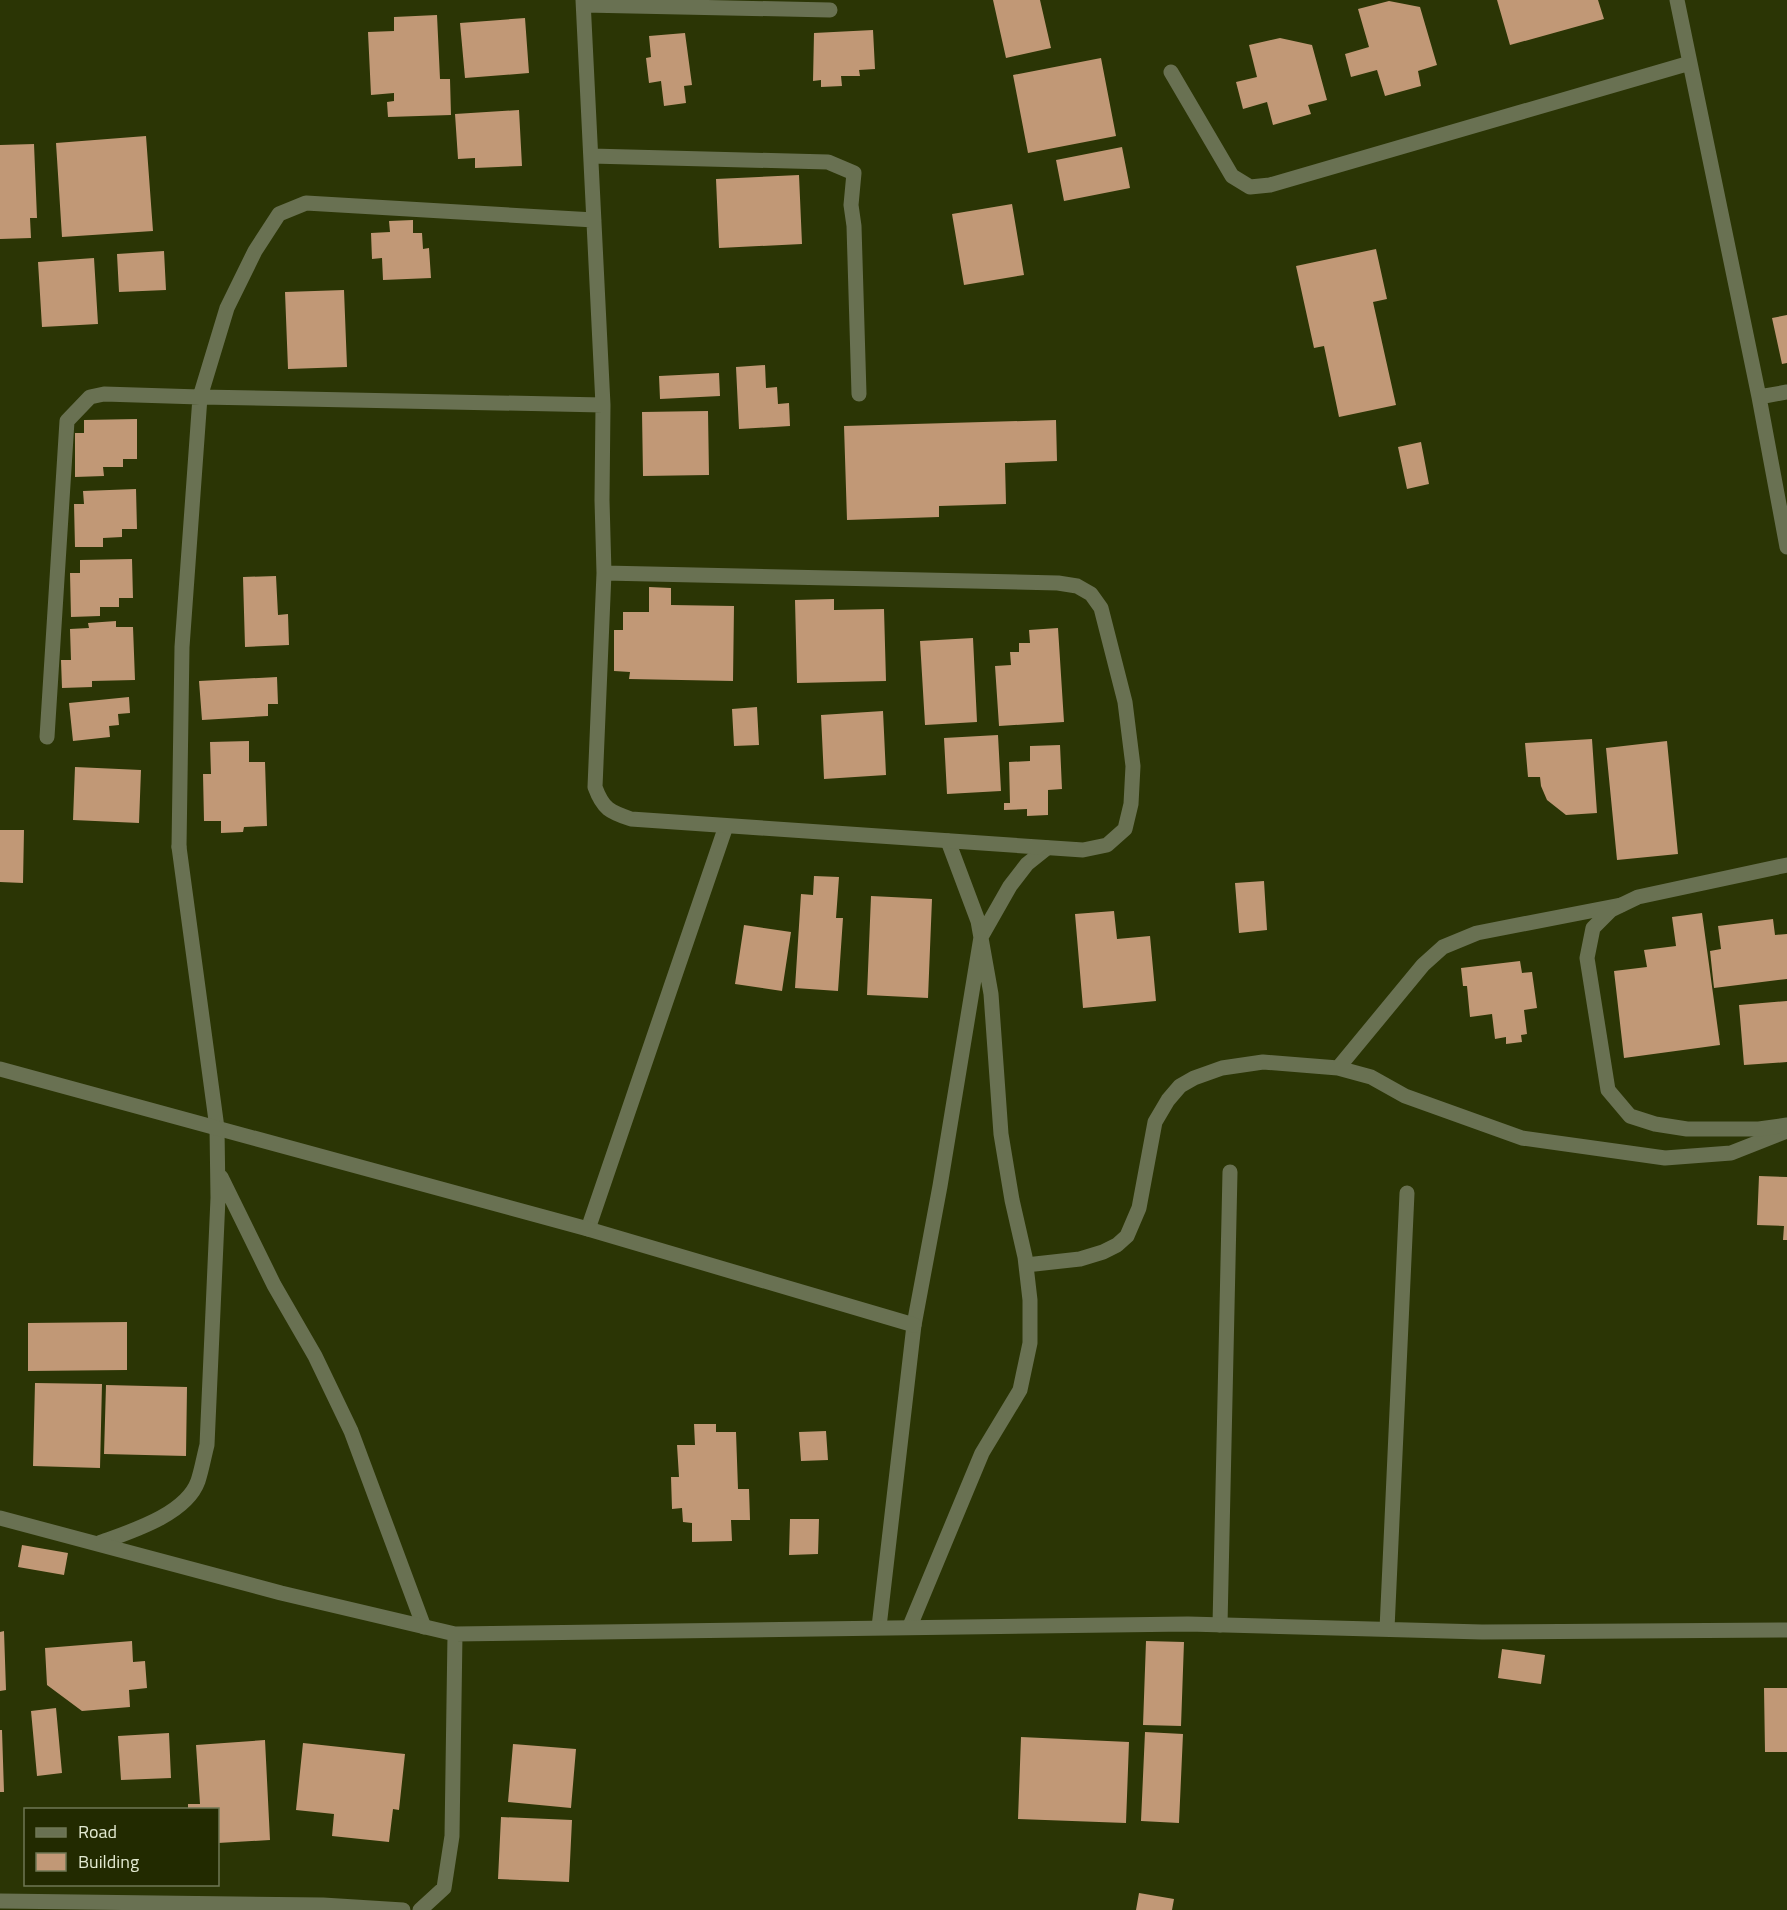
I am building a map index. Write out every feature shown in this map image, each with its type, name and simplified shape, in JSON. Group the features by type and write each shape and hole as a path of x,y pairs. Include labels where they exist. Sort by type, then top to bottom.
{"street":[{"path":"1677,0 1759,397 1787,547"},
{"path":"604,573 1058,583 1077,586 1091,594 1101,608 1125,702 1133,766 1131,804 1125,829 1107,845 1083,850 632,819 614,813 601,802 595,788 604,573 603,405 583,2 830,10"},
{"path":"1172,72 1232,176 1250,187 1270,185 1690,63"},
{"path":"591,156 828,162 854,173 851,205 854,226 859,394"},
{"path":"99,1543 151,1524 179,1506 198,1483 207,1445 218,1171 217,1128 179,847 182,647 200,397 227,308 255,251 279,214 306,203 594,220"},
{"path":"1759,397 1787,392"},
{"path":"47,737 67,421 90,397 603,405"},
{"path":"588,1228 726,826"},
{"path":"910,1626 982,1453 1020,1390 1030,1343 1030,1300 1026,1265 1001,1134 992,994 978,921 948,841"},
{"path":"879,1627 914,1325 940,1186 981,937 1010,886 1027,864 1047,848"},
{"path":"1787,865 1638,897 1611,910 1593,928 1587,958 1608,1090 1630,1116 1655,1124 1687,1129 1759,1129 1787,1125"},
{"path":"1338,1068 1423,965 1443,947 1477,933 1624,904"},
{"path":"1026,1265 1080,1259 1103,1252 1117,1245 1127,1236 1139,1208 1155,1122 1168,1100 1180,1086 1194,1078 1222,1068 1263,1062 1338,1068 1371,1077 1405,1096 1444,1112 1522,1138 1665,1158 1731,1153 1787,1131"},
{"path":"0,1069 588,1228 914,1325"},
{"path":"218,1171 274,1285 315,1356 351,1431 424,1627"},
{"path":"1220,1625 1230,1172"},
{"path":"1387,1629 1407,1193"},
{"path":"0,1518 281,1593 455,1634 1152,1624 1482,1632 1787,1630"},
{"path":"420,1910 444,1888 452,1836 455,1634"},
{"path":"0,1901 323,1905 403,1910"}],"building":[{"path":"993,0 1040,0 1051,48 1006,58"},
{"path":"1497,0 1598,0 1604,19 1510,45"},
{"path":"1389,1 1420,7 1437,65 1418,71 1421,86 1385,96 1377,70 1351,77 1345,54 1369,47 1358,9"},
{"path":"437,15 440,79 450,79 451,115 388,117 387,102 394,101 394,93 371,95 368,32 394,31 394,17"},
{"path":"525,18 529,73 465,78 460,23"},
{"path":"873,30 875,69 859,70 860,76 841,76 842,86 821,87 821,80 813,81 814,33"},
{"path":"685,33 692,85 684,86 686,103 664,106 661,81 649,83 646,58 651,57 649,36"},
{"path":"1280,38 1312,45 1327,100 1308,105 1311,114 1273,125 1267,102 1243,109 1236,82 1257,77 1249,45"},
{"path":"1101,58 1116,136 1028,153 1013,75"},
{"path":"519,110 522,166 475,168 475,158 458,159 455,114"},
{"path":"146,136 153,231 62,237 56,143"},
{"path":"34,144 37,218 30,218 31,238 0,239 0,145"},
{"path":"1122,147 1130,188 1064,201 1056,160"},
{"path":"799,175 802,244 719,248 716,179"},
{"path":"1012,204 1024,275 964,285 952,214"},
{"path":"413,220 413,233 422,233 423,249 429,248 431,278 383,280 382,258 372,259 371,233 390,232 389,221"},
{"path":"1376,249 1387,299 1373,302 1396,405 1339,417 1324,346 1314,348 1296,266"},
{"path":"164,251 166,290 119,292 117,254"},
{"path":"94,258 98,324 42,327 38,262"},
{"path":"344,290 347,367 288,369 285,292"},
{"path":"1787,315 1787,363 1782,364 1772,318"},
{"path":"765,365 766,388 777,387 778,404 789,403 790,426 739,429 736,367"},
{"path":"719,373 720,396 660,399 659,376"},
{"path":"708,411 709,475 643,476 642,412"},
{"path":"137,419 137,459 123,459 123,467 103,467 104,476 75,477 75,433 84,433 84,420"},
{"path":"1056,420 1057,461 1005,463 1006,504 939,506 939,517 847,520 844,426"},
{"path":"1421,442 1429,484 1407,489 1398,447"},
{"path":"136,489 137,529 122,529 122,537 103,538 103,547 75,547 74,504 84,504 83,491"},
{"path":"132,559 133,598 119,598 119,607 100,607 100,616 71,617 70,573 80,573 80,560"},
{"path":"276,576 278,615 288,614 289,645 245,647 243,577"},
{"path":"649,587 671,588 671,605 734,606 733,681 629,679 630,672 614,671 614,630 623,630 623,612 649,612"},
{"path":"834,599 834,610 884,609 886,681 797,683 795,600"},
{"path":"116,621 116,627 133,627 135,680 92,681 92,687 62,688 61,660 71,660 70,629 89,628 88,623"},
{"path":"1058,628 1064,722 999,726 995,666 1011,665 1010,652 1019,652 1019,643 1030,643 1029,630"},
{"path":"973,638 977,722 925,725 920,641"},
{"path":"277,677 278,704 268,704 268,716 202,720 199,681"},
{"path":"129,697 130,713 118,714 119,725 109,726 110,737 73,741 69,703"},
{"path":"757,707 759,745 734,746 732,709"},
{"path":"883,711 886,775 824,779 821,715"},
{"path":"998,735 1001,791 947,794 944,738"},
{"path":"1592,739 1597,813 1566,815 1547,800 1540,777 1528,777 1525,743"},
{"path":"249,741 249,762 265,762 267,826 244,827 243,832 221,833 221,821 204,821 203,774 211,774 210,742"},
{"path":"1667,741 1678,854 1617,860 1606,748"},
{"path":"1060,745 1062,789 1048,790 1048,815 1027,816 1027,809 1004,810 1004,803 1010,803 1009,762 1030,761 1030,746"},
{"path":"75,767 141,770 139,823 73,820"},
{"path":"0,830 24,830 23,883 0,882"},
{"path":"814,876 839,877 836,918 843,918 838,991 795,988 801,894 813,895"},
{"path":"1264,881 1267,930 1239,933 1235,883"},
{"path":"871,896 932,899 928,998 867,995"},
{"path":"1114,911 1117,939 1150,936 1156,1001 1083,1008 1075,914"},
{"path":"1702,913 1720,1045 1624,1058 1614,971 1647,967 1644,950 1676,946 1672,917"},
{"path":"1773,919 1775,935 1787,934 1787,979 1714,988 1710,951 1721,949 1718,926"},
{"path":"744,925 791,932 782,991 735,984"},
{"path":"1520,961 1522,973 1532,972 1537,1008 1524,1010 1527,1034 1521,1035 1522,1042 1506,1044 1506,1037 1495,1039 1492,1014 1470,1017 1467,986 1463,986 1461,968"},
{"path":"1787,1001 1787,1062 1744,1065 1739,1005"},
{"path":"1759,1176 1787,1177 1787,1240 1783,1240 1784,1226 1757,1225"},
{"path":"127,1322 127,1370 28,1371 28,1323"},
{"path":"35,1383 102,1384 100,1468 33,1466"},
{"path":"106,1385 187,1387 186,1456 104,1454"},
{"path":"694,1424 716,1424 716,1432 736,1432 738,1489 749,1489 750,1520 731,1520 732,1541 692,1542 692,1523 683,1522 682,1508 672,1509 671,1477 679,1477 677,1445 695,1445"},
{"path":"826,1431 828,1460 801,1461 799,1432"},
{"path":"790,1519 819,1519 818,1554 789,1555"},
{"path":"22,1545 68,1553 64,1575 18,1567"},
{"path":"4,1631 6,1690 0,1691 0,1632"},
{"path":"132,1641 133,1662 145,1661 147,1688 129,1690 130,1707 82,1711 47,1685 45,1648"},
{"path":"1146,1641 1184,1642 1181,1726 1143,1725"},
{"path":"1502,1649 1545,1655 1541,1684 1498,1678"},
{"path":"1764,1688 1787,1688 1787,1752 1765,1752"},
{"path":"56,1708 62,1773 37,1776 31,1711"},
{"path":"0,1730 2,1730 4,1792 0,1792"},
{"path":"1145,1732 1183,1734 1179,1823 1141,1821"},
{"path":"169,1733 171,1778 121,1780 118,1736"},
{"path":"1021,1737 1129,1742 1126,1823 1018,1819"},
{"path":"265,1740 270,1840 219,1843 219,1808 188,1808 188,1804 200,1804 196,1745"},
{"path":"303,1743 405,1754 399,1810 393,1809 389,1842 332,1836 334,1814 296,1810"},
{"path":"513,1744 576,1749 571,1808 508,1802"},
{"path":"501,1817 572,1820 569,1882 498,1879"},
{"path":"1139,1893 1174,1899 1172,1910 1136,1910"}]}
